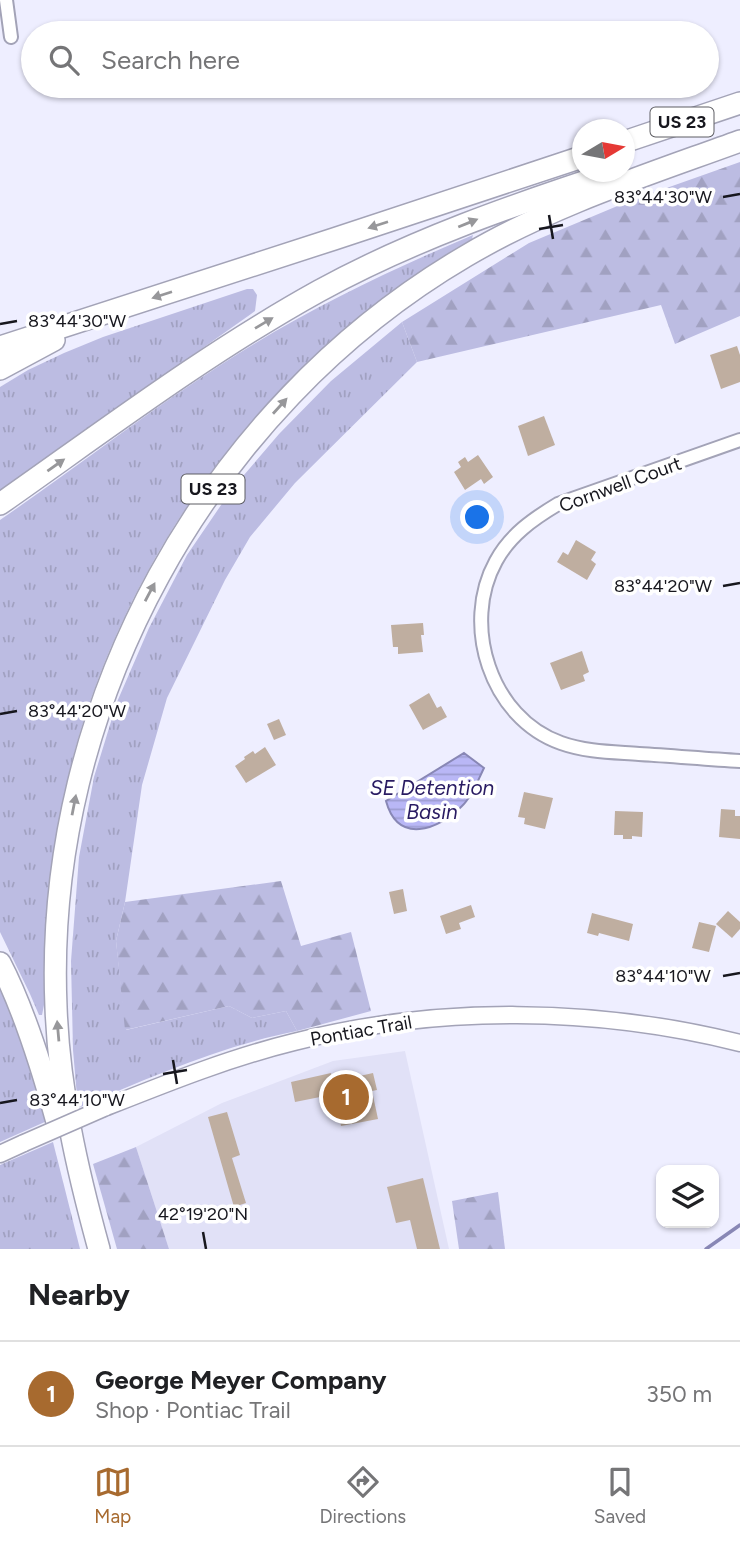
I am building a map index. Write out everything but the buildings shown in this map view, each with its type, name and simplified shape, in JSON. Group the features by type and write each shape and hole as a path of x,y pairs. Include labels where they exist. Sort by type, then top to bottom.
{"highway":[{"name":"US 23","path":"635,139 740,103"},
{"path":"635,165 740,130"},
{"name":"US 23","path":"99,1249 74,1154 61,1078 56,1007 59,900 65,847 80,775 109,681 140,610 167,559 236,458 285,401 362,328 421,285 531,221 604,190 740,141"},
{"path":"0,347 466,197 572,160"},
{"path":"0,504 132,411 258,327 319,291 386,257 472,221 585,182"},
{"path":"0,369 48,343 133,305"},
{"path":"0,962 26,1026 51,1102 91,1249"}],"main road":[{"name":"Pontiac Trail","path":"0,1154 175,1079 243,1056 330,1034 414,1020 554,1016 653,1026 740,1043"}],"street":[{"path":"6,0 11,37"},
{"name":"Cornwell Court","path":"740,440 558,505 539,515 521,528 497,558 485,589 481,624 485,656 499,690 522,718 549,738 590,750 740,761"}],"shaded area":[{"path":"405,1051 449,1249 169,1249 136,1147 222,1103 333,1061"}],"green space":[{"path":"740,162 740,316 675,344 661,305 417,362 402,322 529,243 627,202"},
{"path":"473,235 472,239 371,308 312,359 258,415 209,475 166,540 128,609 98,680 74,755 57,831 51,874 44,1005 42,1015 39,1015 0,932 0,520 166,402 252,345 344,294"},
{"path":"253,289 257,295 255,311 0,491 0,387 28,370 103,337"},
{"path":"402,322 417,362 295,483 250,537 225,580 167,698 142,785 125,902 116,941 126,1030 229,1006 252,1018 286,1011 297,1031 213,1054 78,1108 73,1050 71,961 79,857 94,777 117,702 149,628 187,555 232,489 279,434 331,381"},
{"path":"281,881 301,946 351,932 371,1011 297,1031 286,1011 252,1018 229,1006 125,1030 116,941 125,902"},
{"path":"0,985 23,1040 47,1121 0,1142"},
{"path":"53,1142 80,1249 0,1249 0,1165"},
{"path":"136,1147 169,1249 117,1249 93,1164"},
{"path":"498,1192 505,1249 459,1249 452,1201"}],"water":[{"name":"SE Detention Basin","path":"464,753 484,768 466,802 442,822 431,827 409,828 400,824 392,815 386,801"}],"waterway":[{"path":"706,1249 740,1225"}],"place":[{"name":"George Meyer Company","path":"346,1097"}]}
